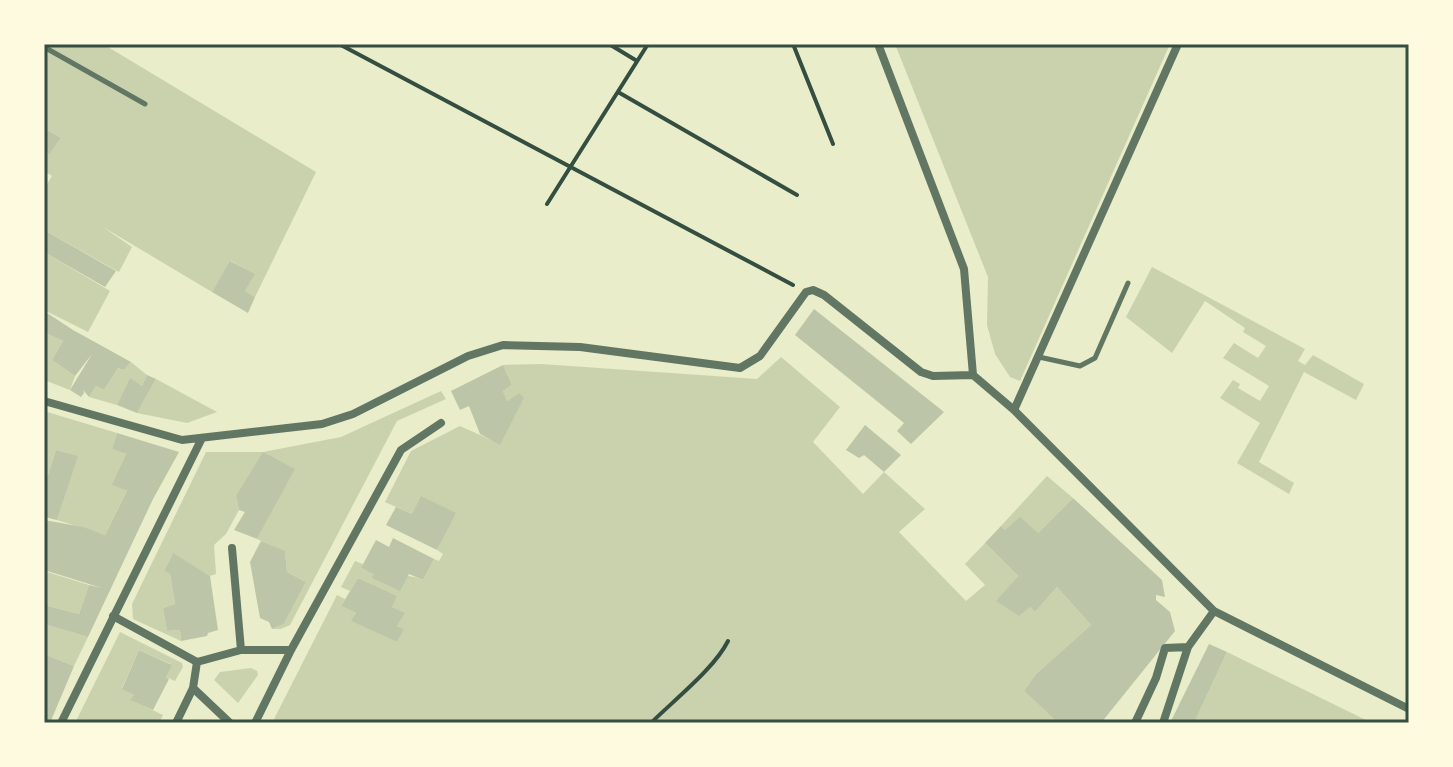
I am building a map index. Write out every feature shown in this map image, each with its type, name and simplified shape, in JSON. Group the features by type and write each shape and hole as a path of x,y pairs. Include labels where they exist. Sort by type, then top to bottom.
{"street":[{"path":"878,44 964,269 973,375"},
{"path":"1014,410 1178,44"},
{"path":"44,401 182,440 332,421 353,414 468,356 503,345 580,347 740,368 760,356 806,292 813,290 824,295 921,372 933,376 973,375 1014,410 1214,611 1409,709"},
{"path":"255,723 291,650 401,450 441,423"},
{"path":"61,723 202,438"},
{"path":"232,548 241,650"},
{"path":"1163,723 1188,647 1214,611"},
{"path":"113,616 197,662 241,650 291,650"},
{"path":"1135,723 1156,678 1165,648 1188,647"},
{"path":"176,723 193,688 197,662"},
{"path":"193,688 230,723"}],"lane":[{"path":"44,47 145,104"},
{"path":"1038,356 1080,366 1095,358 1128,283"}],"path":[{"path":"339,44 806,292"},
{"path":"609,44 637,61"},
{"path":"547,204 648,44"},
{"path":"793,44 833,144"},
{"path":"618,92 797,195"},
{"path":"651,723 716,659 728,641"}],"green space":[{"path":"44,44 103,44 316,172 255,297 245,291 254,274 231,261 212,292 103,227 132,247 119,272 44,230 44,189 52,176 44,171 44,151 49,153 61,138 44,128"},
{"path":"895,44 1170,44 1020,381 1010,377 995,354 987,325 988,277"},
{"path":"44,252 110,291 88,332 44,310"},
{"path":"1152,267 1305,349 1298,361 1305,365 1313,355 1364,384 1356,400 1304,372 1259,462 1294,483 1289,494 1237,463 1260,423 1220,398 1233,380 1240,384 1238,388 1260,401 1269,386 1223,358 1234,343 1258,358 1266,346 1205,301 1172,353 1126,317"},
{"path":"44,332 63,341 52,360 75,376 70,390 44,380"},
{"path":"781,357 840,407 813,442 863,494 884,472 925,509 899,532 966,601 985,585 965,564 985,543 1018,576 997,601 1030,607 1035,612 1057,587 1091,625 1036,674 1024,691 1058,723 272,723 337,595 345,599 341,606 356,613 352,621 397,642 403,629 397,626 404,613 392,607 396,596 358,578 350,591 341,587 355,561 369,571 423,580 434,559 439,561 443,554 437,550 455,513 412,514 385,502 411,451 460,426 500,444 523,399 519,393 507,401 503,391 512,385 503,365 541,364 757,379"},
{"path":"131,362 147,375 142,386 130,379 117,405 89,397 96,386 104,390 118,368 124,370"},
{"path":"156,379 217,412 187,423 137,413"},
{"path":"441,391 446,399 397,421 290,625 272,629 284,624 306,582 287,572 285,552 257,539 294,469 236,496 239,510 226,534 214,545 216,574 210,576 172,555 164,571 170,574 175,604 163,608 167,631 180,630 181,641 133,619 132,604 206,452 263,452 341,437"},
{"path":"44,411 117,433 112,449 126,454 113,485 127,491 105,535 57,520 77,456 56,450 44,487"},
{"path":"1047,476 1073,498 1038,533 1005,530 1001,526"},
{"path":"44,571 89,585 79,614 44,605"},
{"path":"44,624 88,637 74,666 44,654"},
{"path":"120,632 182,663 175,681 166,677 171,664 139,650 122,688 134,695 131,700 163,715 159,723 75,723"},
{"path":"1227,652 1372,723 1194,723"},
{"path":"251,668 258,675 238,703 214,680 220,672"}],"building":[{"path":"44,128 61,138 49,154 44,151"},
{"path":"44,230 116,271 105,287 44,252"},
{"path":"230,261 255,274 245,291 255,297 248,313 212,292"},
{"path":"814,309 944,412 911,444 897,431 904,423 795,335"},
{"path":"44,311 131,362 124,370 118,368 104,390 96,386 89,397 83,390 81,397 70,390 92,354 75,376 52,360 63,341 44,332"},
{"path":"503,365 512,385 503,391 507,401 519,393 524,398 500,445 480,434 469,406 460,410 451,391"},
{"path":"147,375 156,379 137,413 117,405 130,378 142,386"},
{"path":"865,425 901,455 884,472 864,455 859,458 846,450"},
{"path":"117,433 179,452 153,499 88,637 44,624 44,605 79,614 89,585 102,588 44,570 44,520 83,527 105,535 127,491 112,485 126,454 112,449"},
{"path":"56,450 78,456 57,520 44,517 44,487"},
{"path":"263,452 295,469 257,539 234,530 245,512 239,510 236,496"},
{"path":"421,496 456,513 437,550 386,525 396,507 412,514"},
{"path":"1073,498 1162,580 1165,597 1156,595 1156,600 1170,612 1175,631 1101,723 1058,723 1024,691 1036,674 1091,625 1057,587 1035,612 1030,607 1019,616 996,601 1018,576 985,543 1001,526 1005,530 1020,517 1038,533"},
{"path":"393,538 434,559 423,580 409,574 400,591 372,578 374,574 361,568 376,540 389,547"},
{"path":"261,541 285,551 287,572 306,582 284,624 272,629 269,622 260,618 250,562"},
{"path":"173,553 210,576 218,630 207,636 181,641 180,630 167,631 163,608 175,604 170,574 164,571"},
{"path":"358,578 397,596 392,607 405,613 397,626 404,629 397,642 351,621 356,613 341,606"},
{"path":"1209,644 1227,652 1194,723 1170,723"},
{"path":"139,650 172,665 166,677 169,679 153,710 130,700 134,695 122,689"},
{"path":"44,654 74,666 50,723 44,723"}]}
